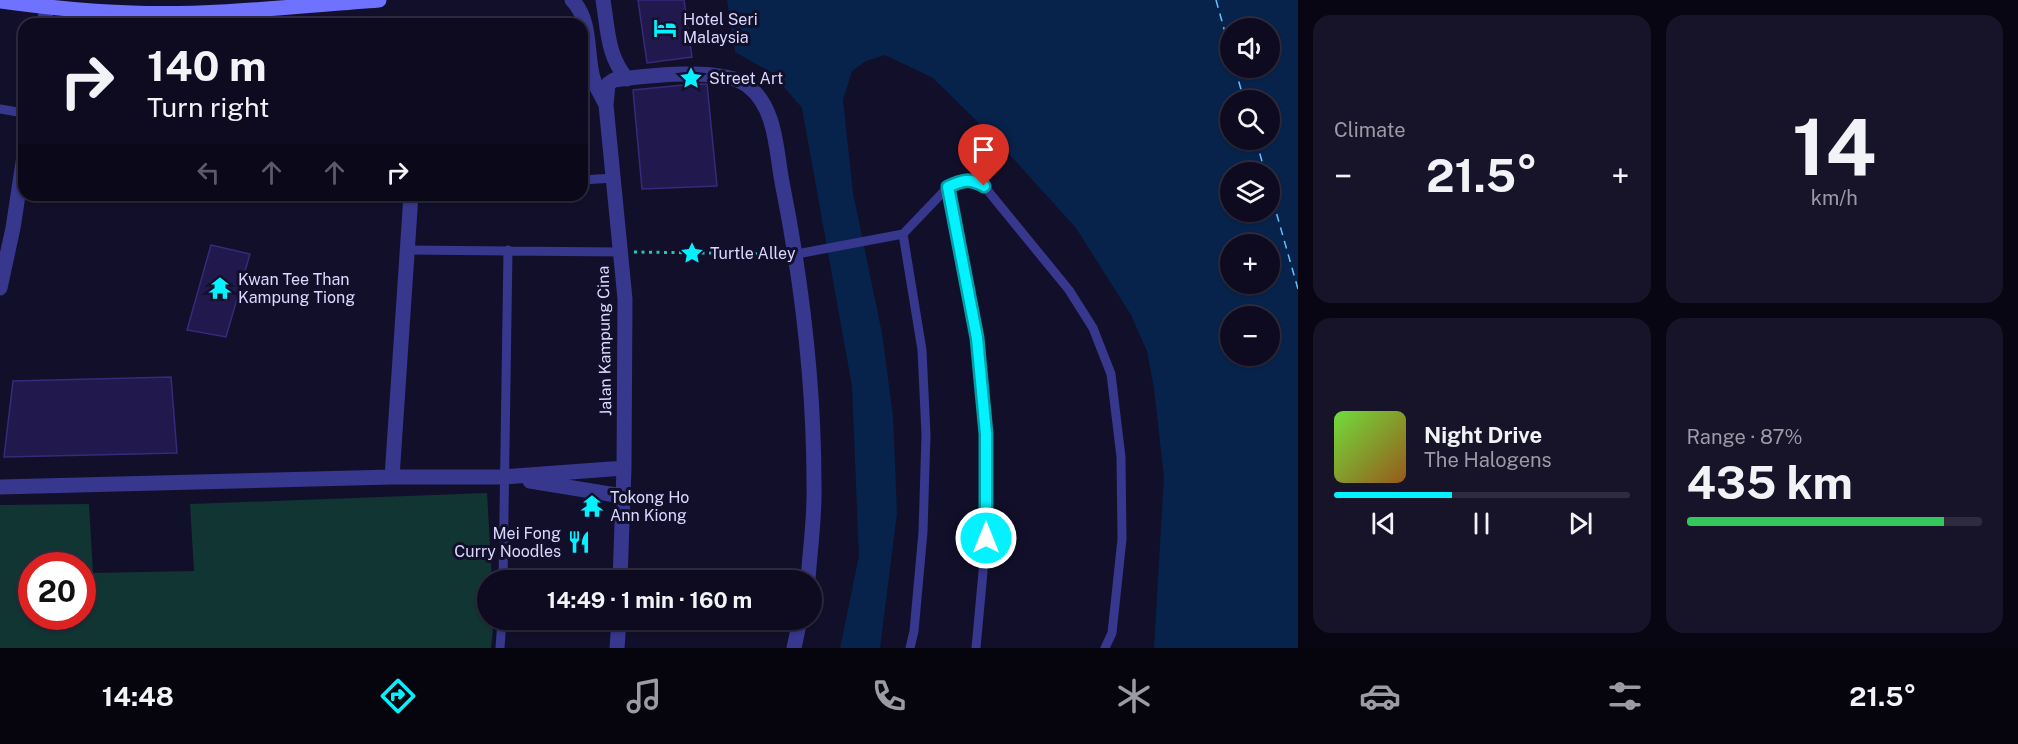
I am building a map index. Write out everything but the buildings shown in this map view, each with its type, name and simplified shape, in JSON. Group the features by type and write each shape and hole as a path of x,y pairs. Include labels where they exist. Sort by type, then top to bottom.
{"main road":[{"path":"0,1 46,8 133,14 212,12 379,0"}],"street":[{"name":"Jalan Kampung Cina","path":"572,0 583,18"},
{"path":"603,0 612,57 627,79"},
{"path":"45,18 46,8"},
{"name":"Jalan Kampung Cina","path":"588,47 593,79 606,105 625,298 624,468 620,570"},
{"path":"606,105 608,84 614,80 675,74 730,77 748,86 768,108 796,254 810,376 814,487 809,570"},
{"path":"0,288 18,195"},
{"path":"392,477 411,201"},
{"path":"0,487 392,477 503,477 624,468"},
{"path":"503,477 622,496"},
{"path":"617,648 618,630"},
{"path":"794,648 798,630"}],"lane":[{"path":"0,109 18,112"},
{"path":"588,180 613,178"},
{"path":"796,254 903,234 948,187 965,179 984,186 1069,290 1093,328 1112,374 1121,457 1122,539 1112,633 1105,648"},
{"path":"948,187 977,338 986,434 986,538 976,648"},
{"path":"903,234 922,350 926,435 923,532 914,631 910,648"},
{"path":"408,250 621,252"},
{"path":"503,570 508,250"},
{"path":"500,648 501,630"}],"path":[{"path":"621,252 796,254"}],"green space":[{"path":"487,493 491,570 477,570 477,630 493,630 491,648 0,648 0,505 89,504 92,552 18,552 18,630 96,630 96,573 194,571 190,504"}],"water":[{"path":"727,0 1298,0 1298,648 1154,648 1164,477 1154,389 1147,351 1131,315 1076,228 998,142 933,78 885,55 866,61 852,71 843,100 853,193 882,333 893,416 897,513 880,648 840,648 859,556 852,386 802,108 772,73 735,52"}],"ferry route":[{"path":"1216,0 1221,18"},
{"path":"1238,78 1241,90"},
{"path":"1259,150 1262,162"},
{"path":"1279,222 1298,289"}],"place":[{"name":"Hotel Seri Malaysia","path":"665,28"},
{"name":"Street Art","path":"691,78"},
{"name":"Turtle Alley","path":"692,253"},
{"name":"Kwan Tee Than Kampung Tiong","path":"220,288"},
{"name":"Tokong Ho Ann Kiong","path":"592,506"},
{"name":"Mei Fong Curry Noodles","path":"579,542"}],"route":[{"path":"984,186 965,179 948,187 977,338 986,434 986,538"}]}
